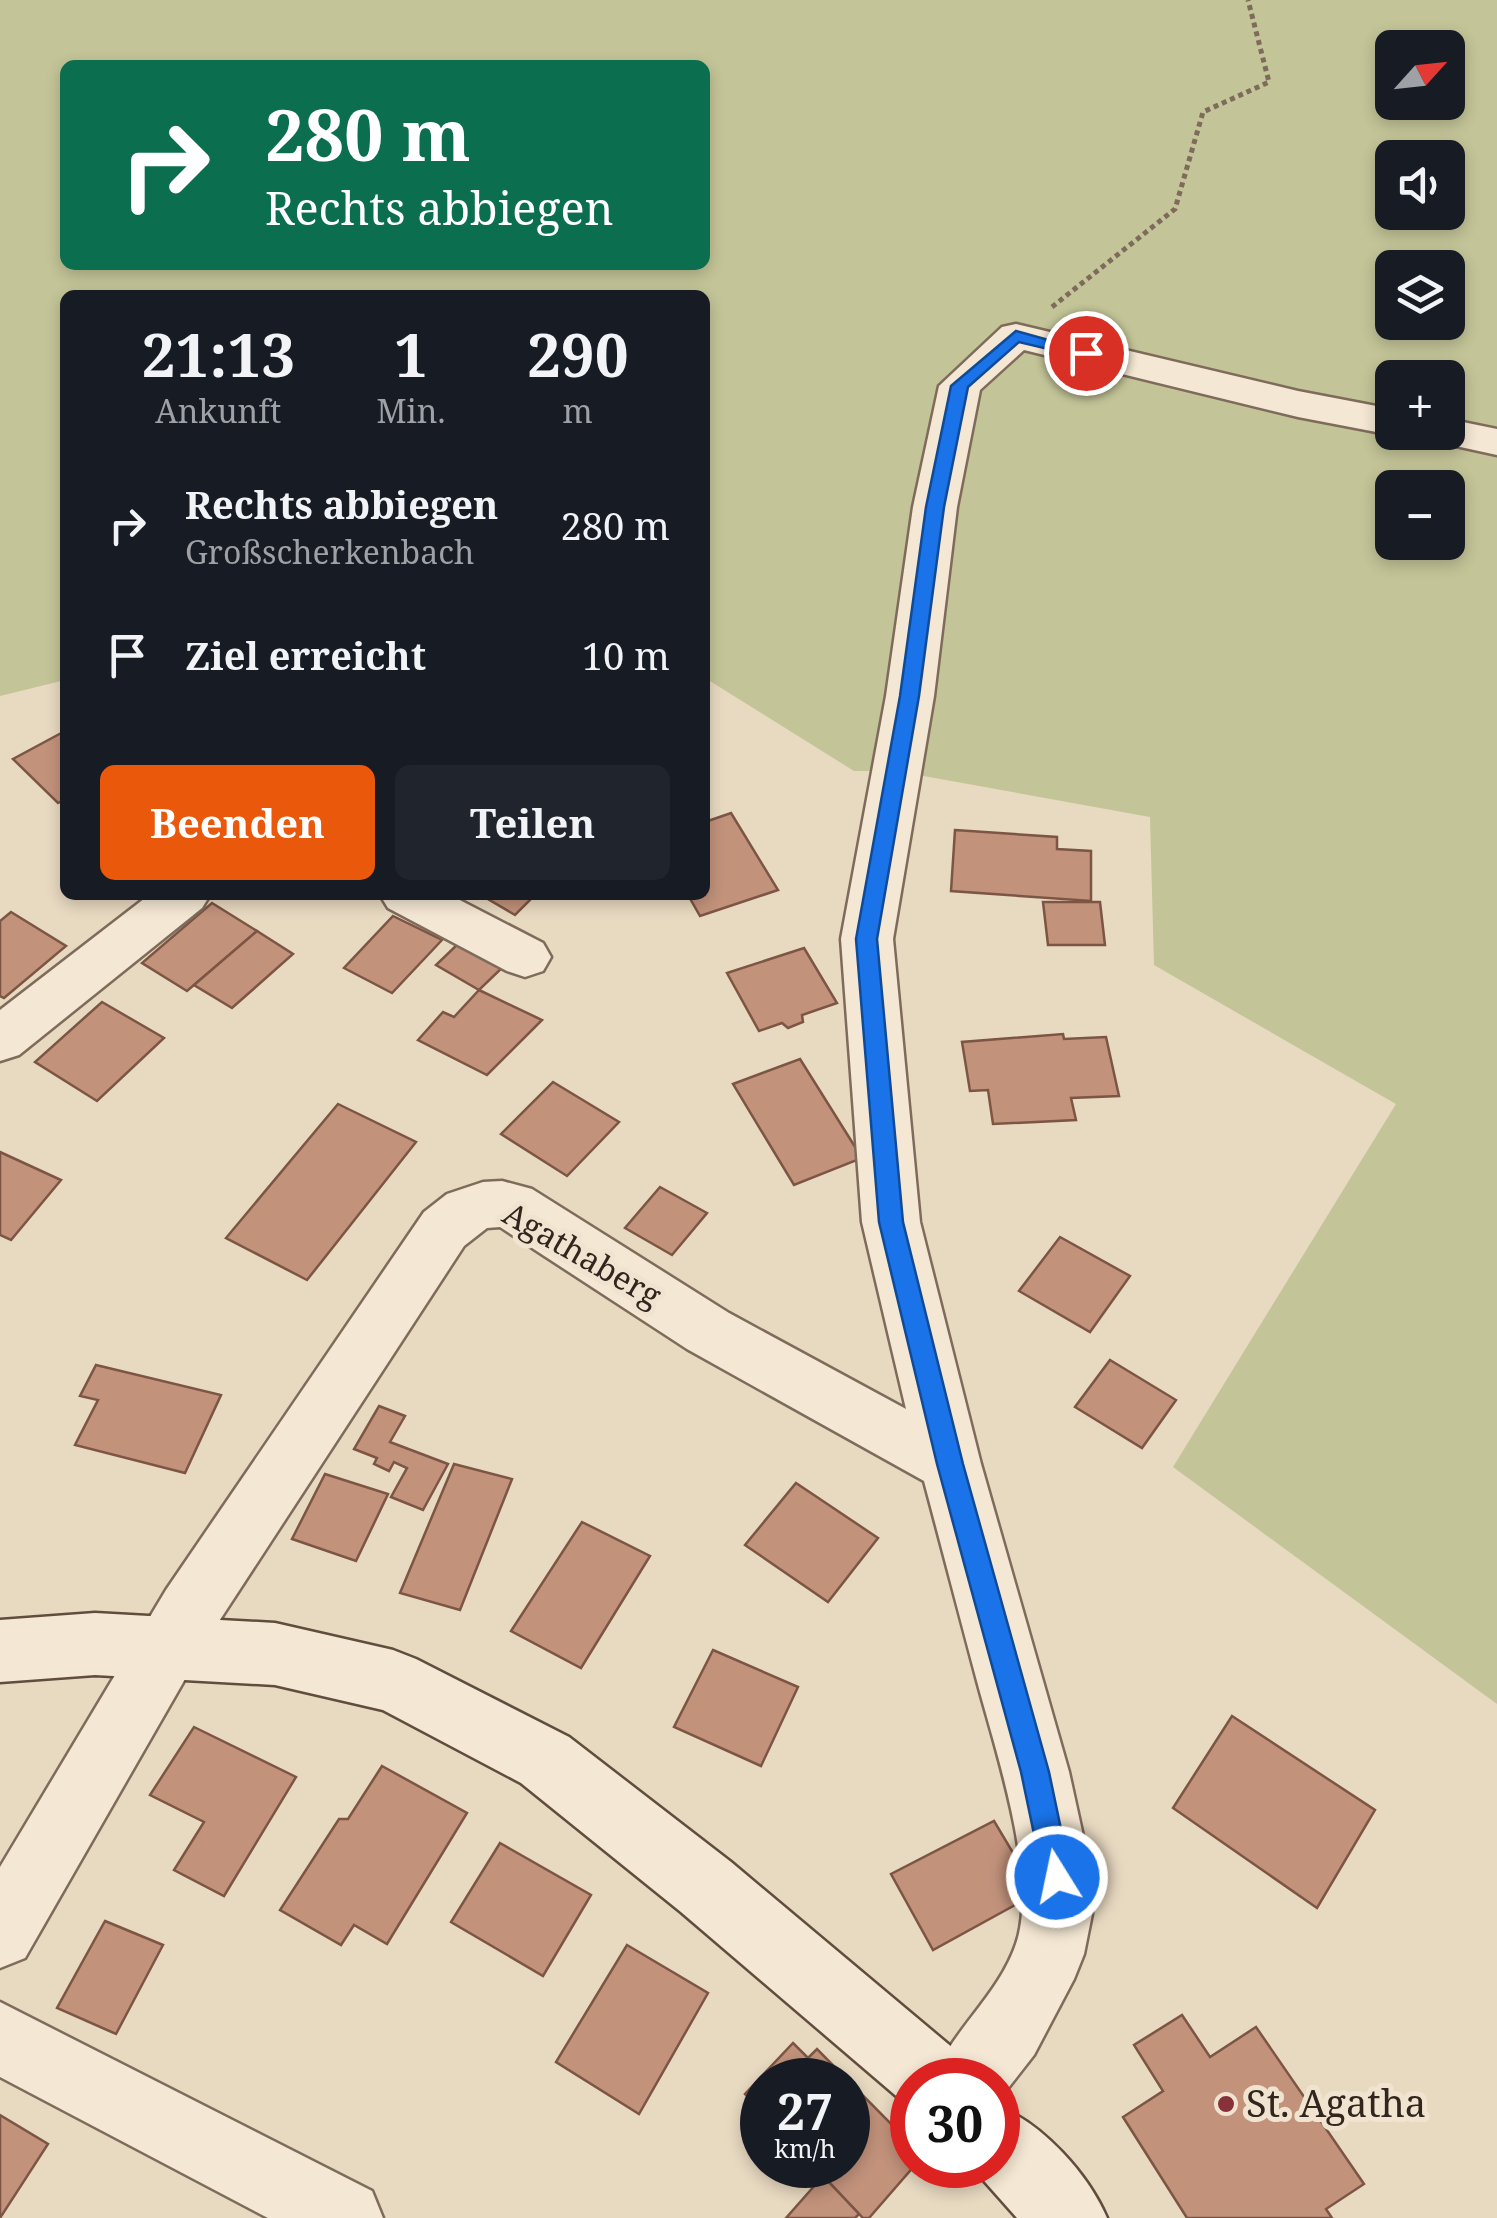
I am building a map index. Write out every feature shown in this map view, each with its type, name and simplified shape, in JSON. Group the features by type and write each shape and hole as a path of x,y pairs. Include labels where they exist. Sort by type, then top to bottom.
{"street":[{"path":"979,2058 1008,2030 1048,1954 1057,1914 1057,1877 1035,1772 950,1464 891,1222 866,939 910,696 935,507 960,386 1016,336 1375,419"},
{"path":"1465,435 1497,442"},
{"path":"0,1040 178,900"},
{"path":"415,900 525,958"},
{"name":"Agathaberg","path":"0,1933 166,1648 444,1229 476,1205 496,1202 512,1206 708,1331 950,1464"},
{"path":"0,1651 95,1644 274,1654 393,1681 545,1760 706,1887 936,2058"},
{"path":"0,2038 345,2218"},
{"path":"1020,2166 1069,2218"}],"path":[{"path":"1016,336 1175,209 1203,112 1269,82 1248,0"}],"green space":[{"path":"0,0 1497,0 1497,1704 1173,1467 1396,1104 1154,965 1150,817 896,771 854,771 710,681 710,290 60,290 60,681 0,696"}],"building":[{"path":"60,734 60,802 58,803 13,759"},
{"path":"731,813 778,890 700,916 691,900 710,900 710,820"},
{"path":"955,830 1057,837 1057,849 1091,851 1091,901 951,891"},
{"path":"490,900 530,900 515,915"},
{"path":"1043,902 1100,902 1105,945 1048,945"},
{"path":"212,903 257,931 187,991 142,963"},
{"path":"11,912 66,946 4,998 0,996 0,921"},
{"path":"393,916 442,940 392,993 344,968"},
{"path":"257,931 293,954 232,1008 194,985"},
{"path":"462,940 505,965 479,990 436,965"},
{"path":"804,948 837,1003 802,1015 803,1022 788,1028 782,1023 759,1031 727,973"},
{"path":"479,990 542,1020 487,1075 418,1040 443,1012 454,1017"},
{"path":"102,1002 164,1038 97,1101 35,1062"},
{"path":"1063,1034 1064,1039 1106,1037 1119,1096 1071,1098 1076,1120 993,1124 988,1090 970,1091 962,1042"},
{"path":"800,1059 862,1158 794,1185 733,1084"},
{"path":"553,1082 619,1122 567,1176 501,1134"},
{"path":"338,1104 416,1142 307,1280 226,1238"},
{"path":"0,1152 61,1180 11,1240 0,1235"},
{"path":"660,1187 707,1213 672,1255 625,1228"},
{"path":"1060,1237 1130,1276 1090,1332 1019,1291"},
{"path":"1110,1360 1176,1400 1142,1448 1075,1407"},
{"path":"96,1365 221,1395 185,1473 75,1445 98,1400 80,1396"},
{"path":"379,1406 405,1416 390,1442 448,1464 423,1510 391,1497 407,1468 394,1462 389,1471 374,1464 377,1458 354,1449"},
{"path":"454,1464 512,1479 460,1610 400,1593"},
{"path":"325,1474 388,1494 356,1561 292,1539"},
{"path":"796,1483 878,1538 828,1602 745,1545"},
{"path":"582,1522 650,1556 581,1668 511,1631"},
{"path":"713,1650 798,1687 761,1766 674,1727"},
{"path":"1232,1716 1375,1810 1317,1908 1173,1808"},
{"path":"194,1727 296,1777 224,1896 174,1870 204,1822 150,1795"},
{"path":"382,1766 467,1813 387,1944 354,1925 341,1945 280,1910 339,1819 348,1819"},
{"path":"994,1821 1037,1893 933,1950 891,1874"},
{"path":"500,1843 591,1895 543,1976 451,1922"},
{"path":"105,1921 163,1945 116,2034 57,2008"},
{"path":"627,1945 708,1993 639,2114 556,2062"},
{"name":"St. Agatha","path":"1182,2015 1210,2057 1256,2027 1364,2184 1326,2209 1332,2218 1187,2218 1123,2117 1163,2091 1134,2045"},
{"path":"793,2043 808,2058 779,2058"},
{"path":"817,2049 826,2058 808,2058"},
{"path":"870,2102 890,2123 890,2188 895,2188 869,2218 863,2218 835,2188 870,2188"},
{"path":"0,2115 48,2144 0,2218"},
{"path":"812,2188 834,2188 859,2214 855,2218 786,2218"}],"place":[{"name":"St. Agatha","path":"1226,2104"}],"route":[{"path":"1057,1877 1035,1772 950,1464 891,1222 866,939 910,696 935,507 960,386 1016,336 1086,353"}]}
